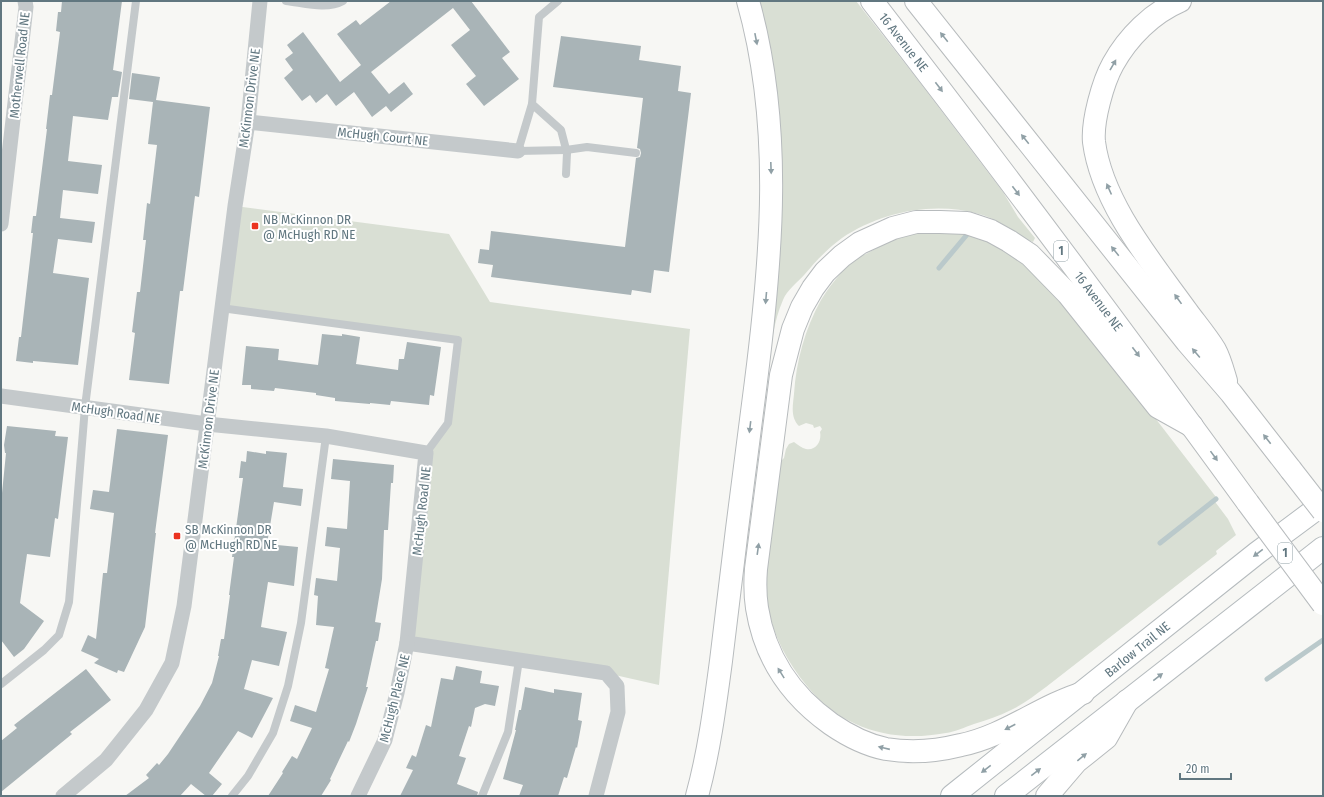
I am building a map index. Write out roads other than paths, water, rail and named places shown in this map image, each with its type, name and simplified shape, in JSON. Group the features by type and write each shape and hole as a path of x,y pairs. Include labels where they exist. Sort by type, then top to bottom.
{"main road":[{"path":"697,796 714,716 762,332 771,232 772,197 768,116 759,55 748,1"},
{"name":"16 Avenue NE","path":"872,1 1192,426 1323,604"},
{"path":"916,1 1182,336 1231,393 1323,511"},
{"path":"1180,1 1152,17 1134,35 1119,54 1107,75 1096,117 1094,141 1099,164 1123,219 1148,258 1215,350 1231,393"},
{"path":"1083,693 1055,704 984,739 960,746 910,751 886,749 845,734 814,711 795,693 775,664 761,628 755,589 756,569 781,374 793,328 813,288 825,272 842,256 860,243 893,228 916,222 967,223 991,231 1030,255 1068,294 1158,407 1192,426"},
{"name":"Barlow Trail NE","path":"952,796 1257,554 1323,504"},
{"path":"1006,796 1323,548"},
{"path":"1047,796 1076,762 1106,738 1127,701"}],"street":[{"name":"Motherwell Road NE","path":"1,224 26,7 25,1"},
{"name":"McKinnon Drive NE","path":"63,796 106,760 146,710 172,663 184,606 221,308 248,122 260,1"},
{"name":"McHugh Court NE","path":"248,122 518,151"},
{"name":"McHugh Road NE","path":"1,396 207,424 326,436 426,452 407,643"},
{"path":"407,643 606,673 617,686 618,712 596,796"},
{"name":"McHugh Place NE","path":"358,796 385,740 397,693 407,643"}],"lane":[{"path":"1,684 44,650 59,635 69,602 85,407 136,1"},
{"path":"286,1 323,6 338,4 343,1"},
{"path":"558,1 539,17 532,104 518,151 566,150 587,147 636,153"},
{"path":"532,104 561,130 567,153 566,174"},
{"path":"221,308 458,340 448,422 426,452"},
{"path":"232,796 248,776 273,733 288,686 301,623 326,436"},
{"path":"482,796 508,732 519,660"}],"waterway":[{"path":"939,268 970,231"},
{"path":"1160,543 1216,499"},
{"path":"1267,679 1323,640"}],"place":[{"name":"NB McKinnon DR @ McHugh RD NE","path":"255,226"},
{"name":"SB McKinnon DR @ McHugh RD NE","path":"177,536"}]}
